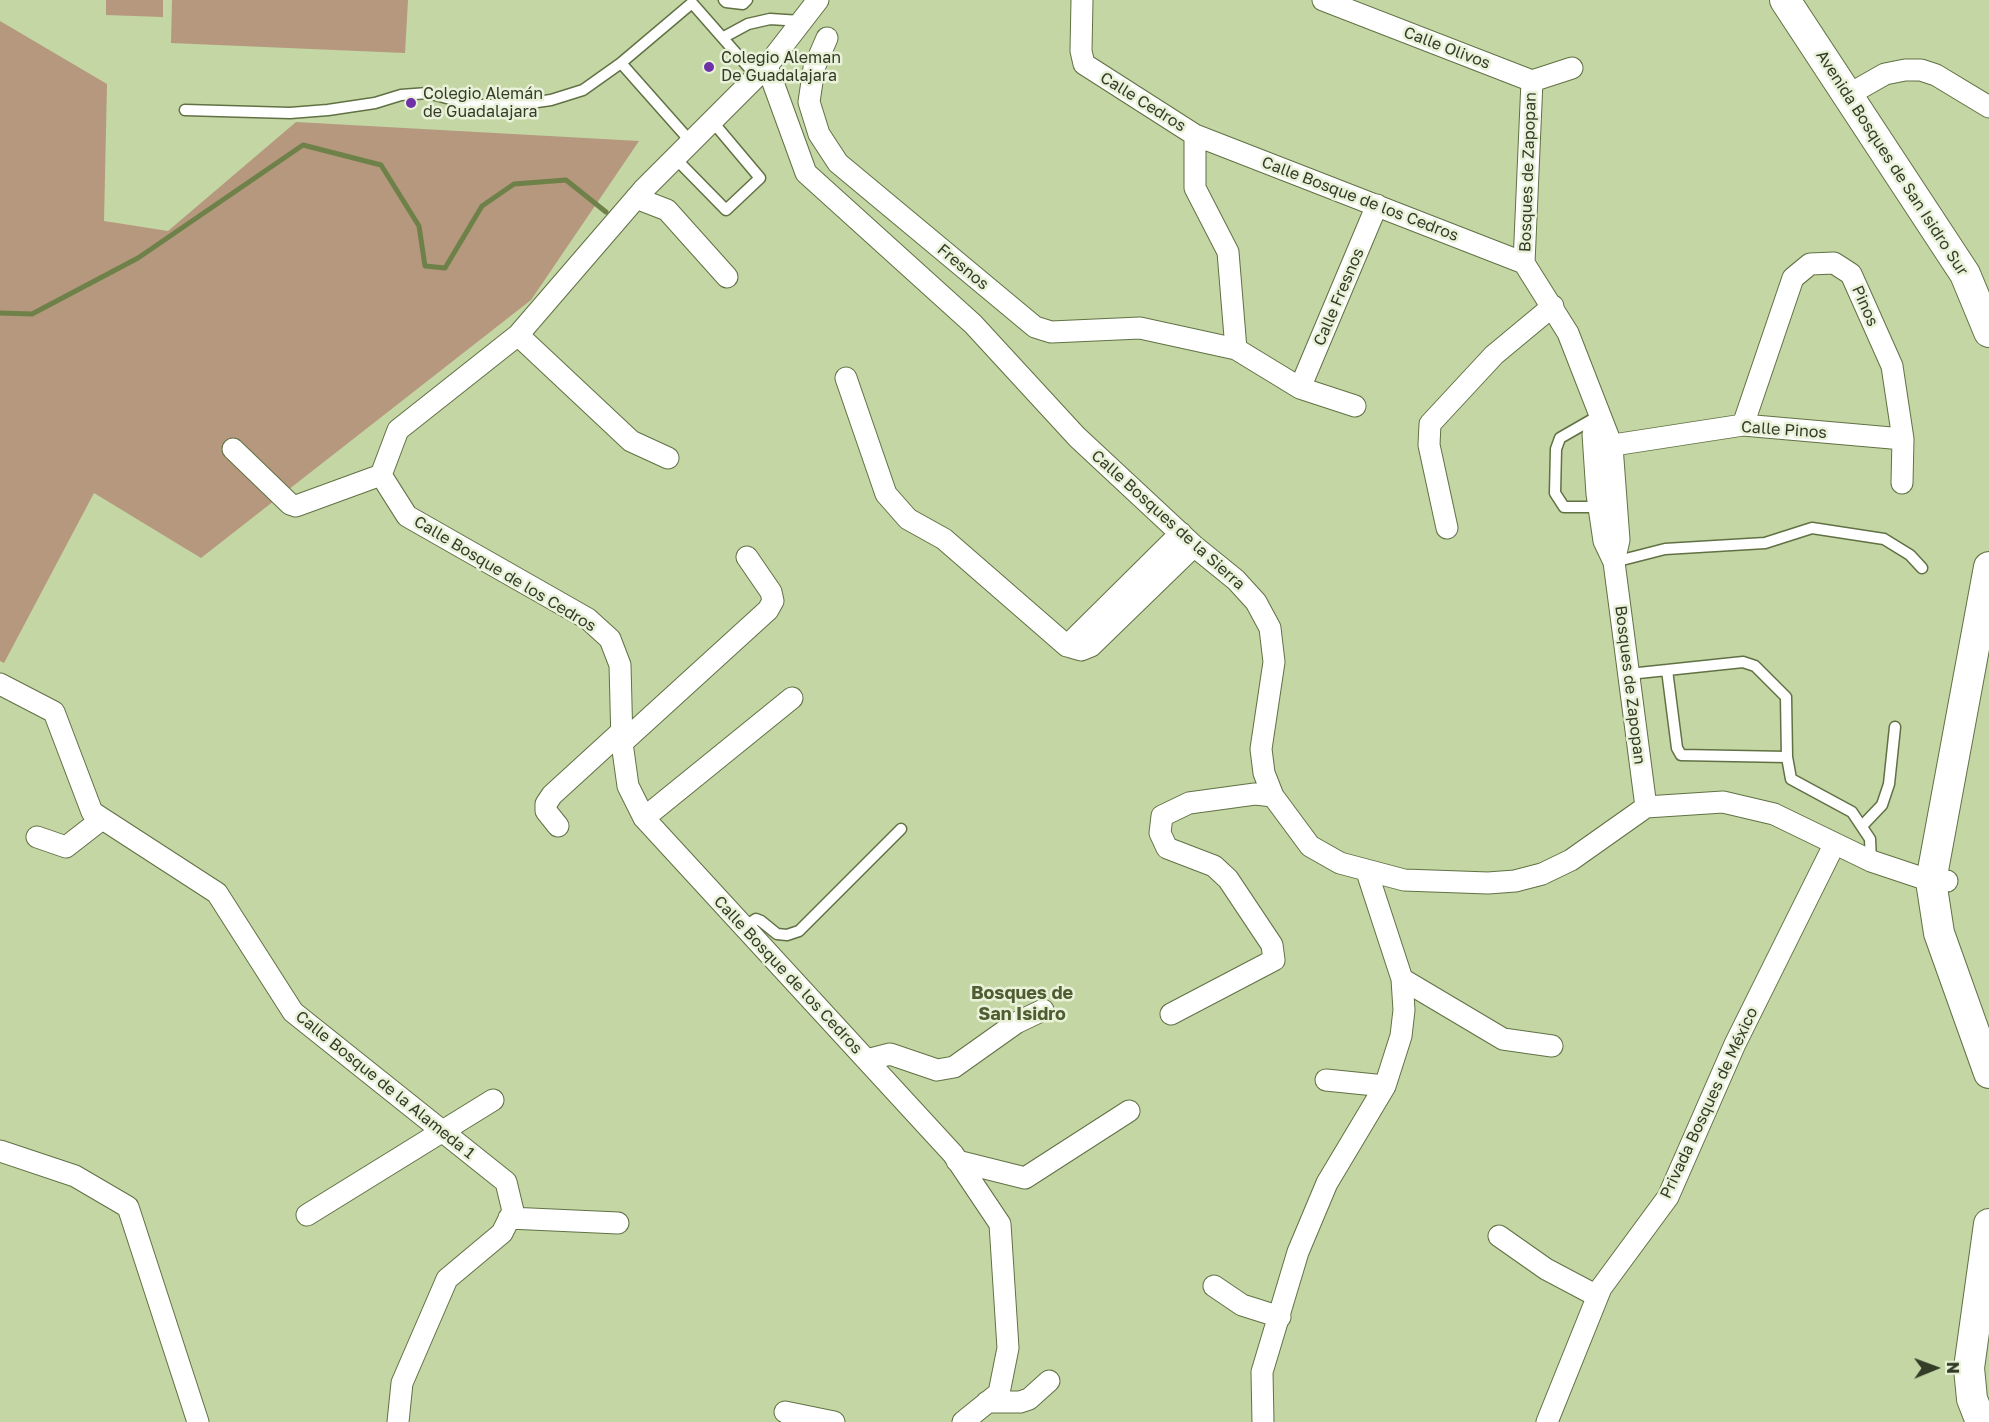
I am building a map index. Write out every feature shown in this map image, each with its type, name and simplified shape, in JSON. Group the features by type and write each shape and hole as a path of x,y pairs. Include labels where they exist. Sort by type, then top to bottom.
{"main road":[{"name":"Avenida Bosques de San Isidro Sur","path":"1785,0 1857,90 1977,261 1989,284"},
{"name":"Avenida Bosques de San Isidro Sur","path":"1808,0 1857,90 1965,274 1989,332"},
{"path":"1986,600 1939,881 1939,933 1989,1072"},
{"path":"1939,881 1948,861 1989,663"},
{"path":"1939,881 1949,898 1989,1022"},
{"path":"1981,1422 1972,1399 1969,1368 1989,1224"}],"street":[{"path":"232,449 290,504 296,506 381,475 398,430 518,335 636,198 762,72 818,0"},
{"name":"Calle Cedros","path":"1082,0 1081,51 1084,64 1195,135"},
{"name":"Calle Olivos","path":"1323,0 1532,81"},
{"name":"Fresnos","path":"827,38 814,68 809,102 819,134 838,163 1035,327 1051,332 1140,328 1236,349 1300,388 1355,406"},
{"path":"1532,81 1572,68"},
{"path":"1857,90 1885,74 1921,70 1936,75 1989,107"},
{"name":"Calle Bosques de la Sierra","path":"762,72 807,173 973,324 1077,437 1236,580 1256,602 1270,628 1274,662 1261,748 1264,773 1274,796 1310,846 1340,863 1404,880 1515,881 1542,874 1571,860 1646,807 1697,802 1744,805 1774,814 1871,861 1939,881"},
{"name":"Bosques de Zapopan","path":"1532,81 1524,264 1553,306 1581,360 1592,389 1619,540 1614,562"},
{"path":"1195,135 1195,188 1228,252 1236,349"},
{"name":"Calle Bosque de los Cedros","path":"1195,135 1524,264"},
{"path":"636,198 667,210 727,277"},
{"name":"Calle Fresnos","path":"1300,388 1377,205"},
{"name":"Pinos","path":"1743,425 1793,278 1810,264 1834,263 1851,274 1892,366 1904,439 1902,483"},
{"path":"1447,528 1429,446 1430,424 1494,355 1553,306"},
{"path":"518,335 631,441 668,458"},
{"path":"846,378 886,494 908,519 944,539 1067,646 1081,650 1091,646 1188,539"},
{"name":"Calle Pinos","path":"1603,447 1743,425 1904,439"},
{"name":"Bosques de Zapopan","path":"1603,447 1598,507 1604,541 1614,562 1646,807"},
{"name":"Calle Bosque de los Cedros","path":"381,475 407,516 588,619 610,639 620,664 622,737 628,786 644,818 957,1161 1000,1224 1008,1348 999,1393 963,1422"},
{"path":"558,826 546,811 546,804 552,795 768,610 773,601 771,592 747,557"},
{"name":"Calle Bosque de la Alameda 1","path":"0,684 54,712 92,812 217,893 293,1012 506,1182 513,1211 509,1218"},
{"path":"644,818 792,698"},
{"path":"1171,1014 1274,960 1272,945 1228,879 1214,866 1167,848 1160,833 1162,816 1189,803 1255,794 1274,796"},
{"path":"37,837 66,847 102,819"},
{"name":"Privada Bosques de México","path":"1547,1422 1601,1287 1668,1197 1735,1044 1834,845"},
{"path":"1263,1422 1262,1372 1298,1252 1314,1209 1385,1086 1401,1036 1404,1010 1402,979 1367,872"},
{"path":"1402,979 1503,1039 1552,1046"},
{"path":"867,1060 890,1054 937,1070 954,1067 1016,1023 1043,1010"},
{"path":"1326,1080 1385,1086"},
{"path":"307,1215 492,1100"},
{"path":"957,1161 1025,1178 1129,1111"},
{"path":"0,1151 75,1176 128,1207 198,1422"},
{"path":"398,1422 402,1383 447,1279 502,1233 509,1218 618,1223"},
{"path":"1499,1236 1546,1269 1598,1296"},
{"path":"1214,1286 1242,1305 1280,1317"},
{"path":"987,1402 1020,1402 1029,1399 1049,1381"},
{"path":"785,1412 834,1422"}],"lane":[{"path":"724,0 726,3 743,4 747,0"},
{"path":"185,110 290,113 328,110 375,103 401,95 429,93 473,105 516,105 551,100 583,90 621,63 692,1 724,37 762,72"},
{"path":"724,37 748,24 770,19 802,21"},
{"path":"621,63 691,142"},
{"path":"675,158 726,210 760,178 712,121"},
{"path":"1597,418 1560,438 1556,449 1555,493 1564,507 1598,507"},
{"path":"1614,562 1665,549 1765,543 1812,528 1884,539 1910,555 1922,568"},
{"path":"1629,674 1743,662 1755,666 1786,697 1787,757 1791,779 1852,812 1870,839 1871,861"},
{"path":"1667,670 1677,748 1681,755 1787,757"},
{"path":"1862,826 1882,805 1890,784 1895,727"},
{"path":"744,927 756,920 762,921 777,934 787,936 799,931 901,829"}],"shaded area":[{"path":"106,0 163,0 163,17 106,15"},
{"path":"172,0 408,0 405,53 171,43"},
{"path":"0,21 107,84 104,221 168,231 296,122 639,141 531,300 201,558 94,493 4,663 0,661"}],"waterway":[{"path":"0,313 32,314 138,258 303,145 381,165 419,226 425,266 445,268 482,206 514,184 566,180 606,212"}],"place":[{"name":"Colegio Aleman De Guadalajara","path":"709,67"},
{"name":"Colegio Alemán de Guadalajara","path":"411,103"}],"district":[{"name":"Bosques de San Isidro","path":"1022,1003"}]}
